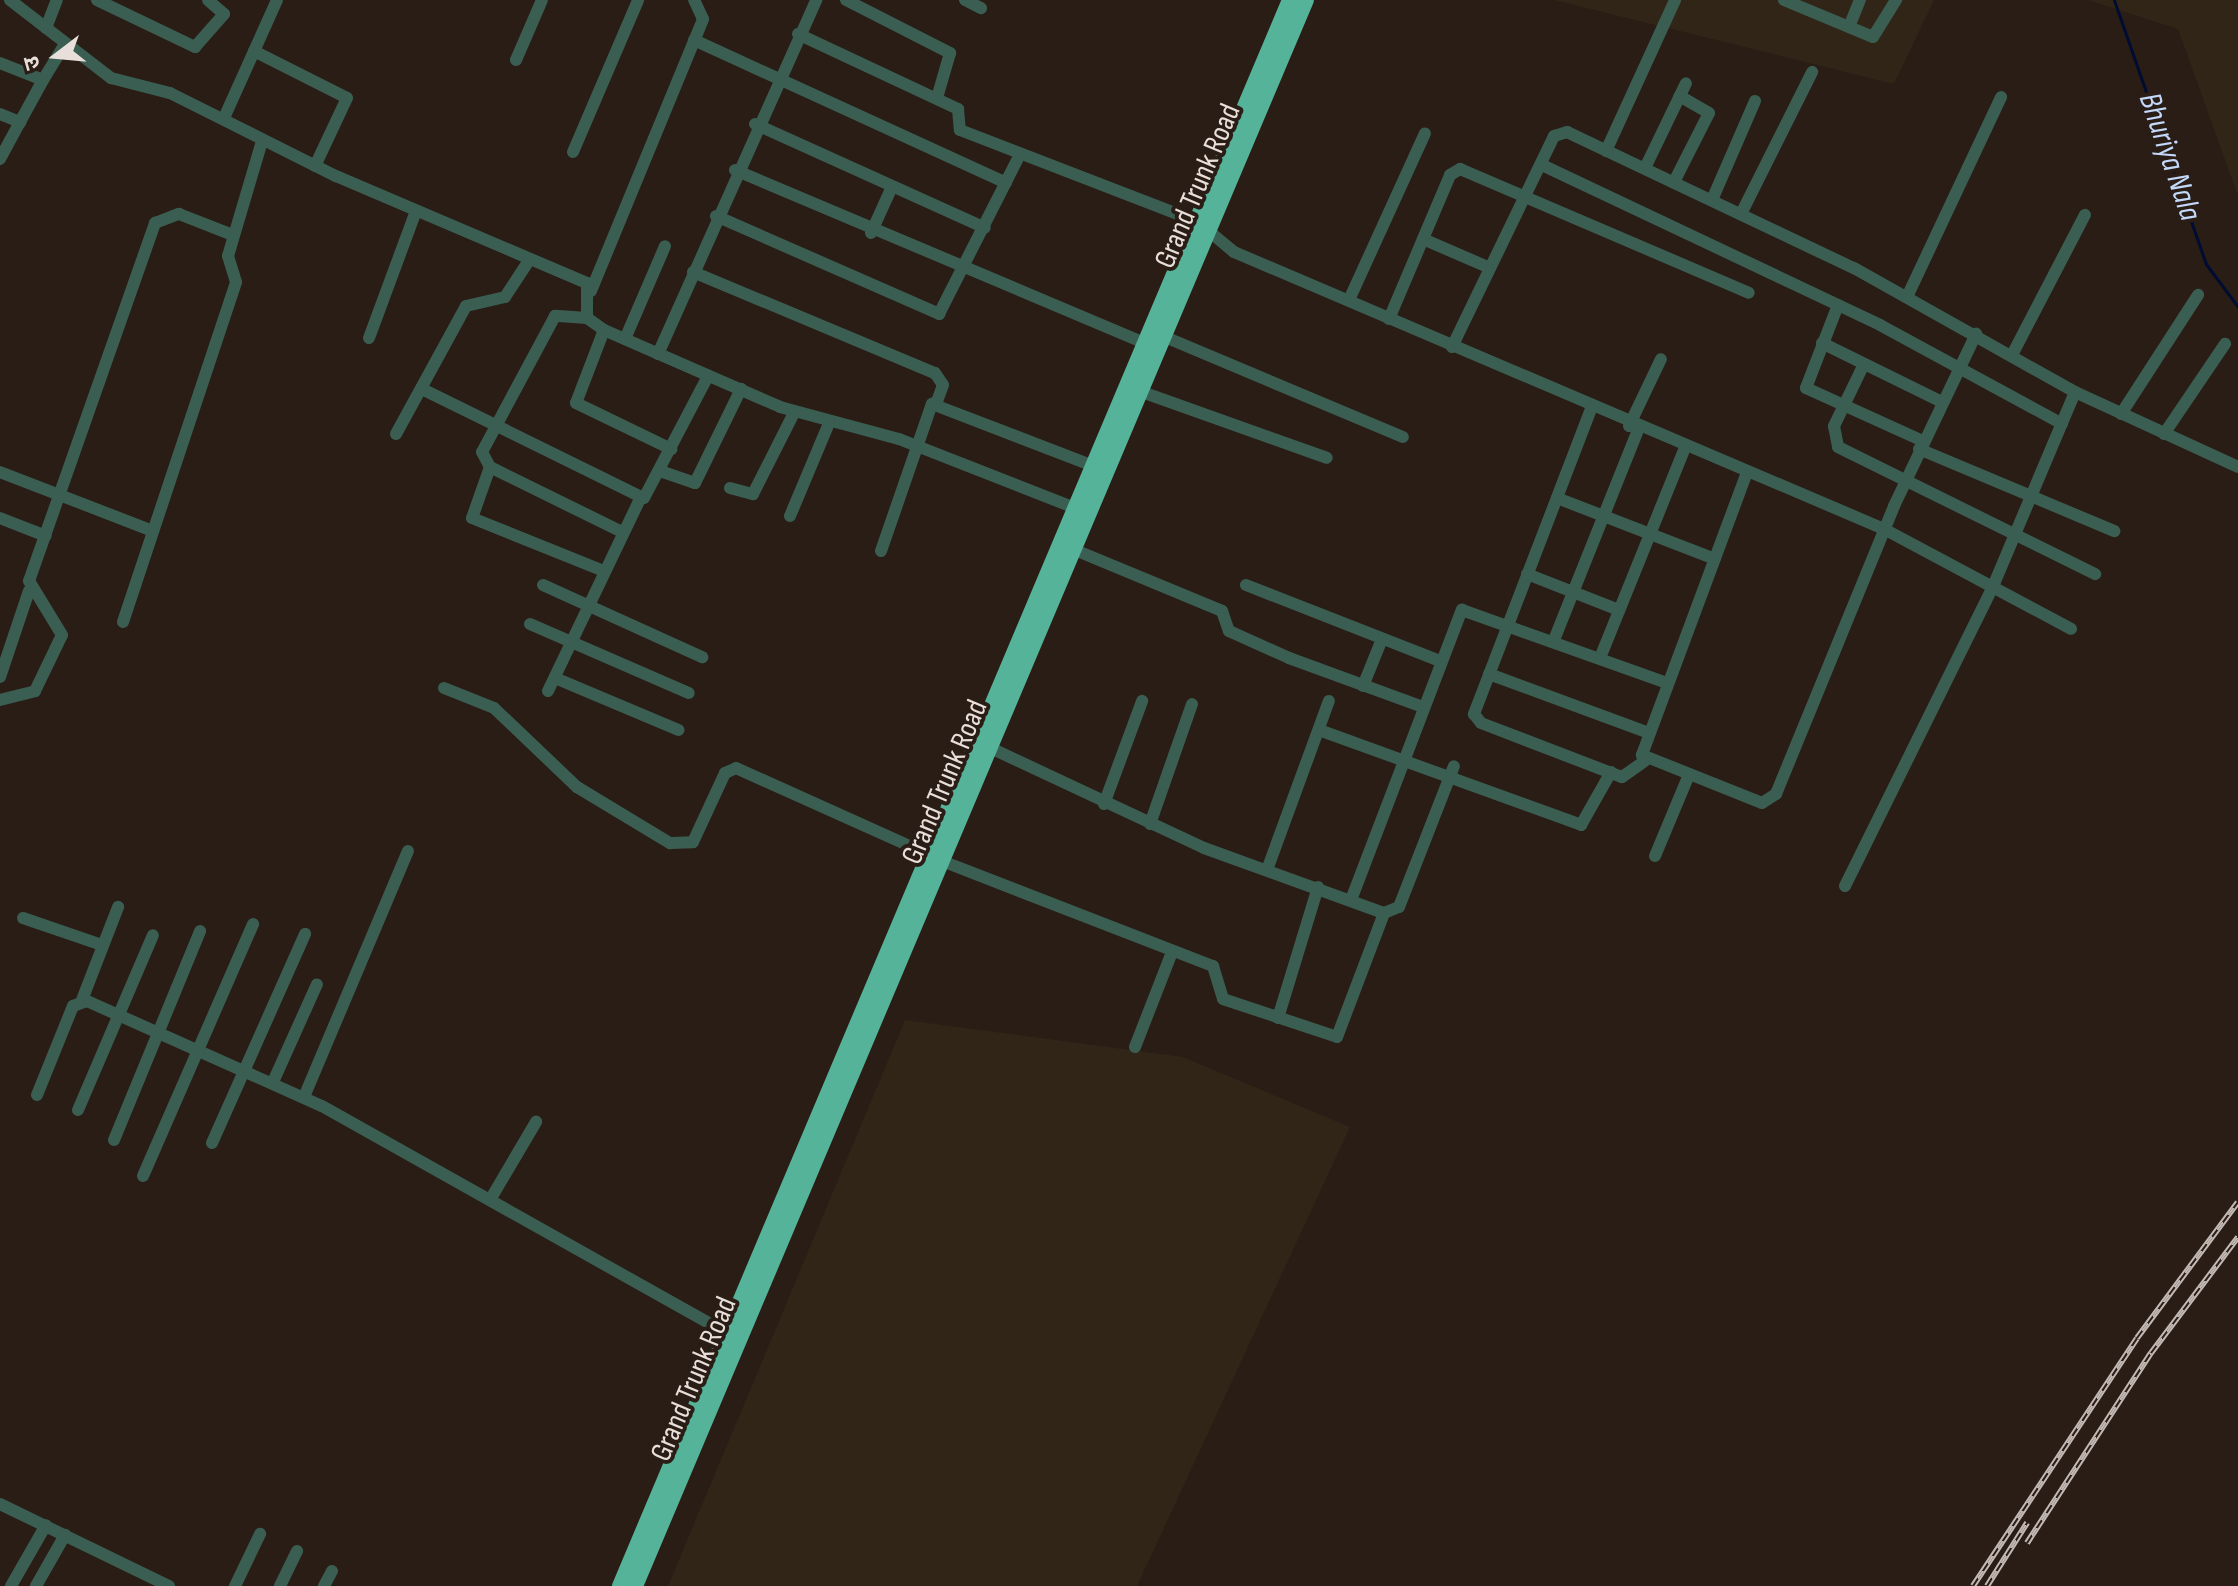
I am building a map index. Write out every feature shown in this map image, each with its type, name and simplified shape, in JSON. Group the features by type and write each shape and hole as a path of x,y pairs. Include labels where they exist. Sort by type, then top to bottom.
{"highway":[{"name":"Grand Trunk Road","path":"635,1586 984,746 1085,511 1165,337 1203,227 1290,0"},
{"name":"Grand Trunk Road","path":"984,746 1075,550 1096,467 1147,344 1306,0"},
{"name":"Grand Trunk Road","path":"620,1586 727,1333 929,878"}],"street":[{"path":"10,0 111,78 170,93 315,166 530,259 591,291"},
{"path":"46,28 57,0"},
{"path":"97,0 195,47 224,14 208,0"},
{"path":"224,118 277,0"},
{"path":"516,60 542,0"},
{"path":"573,152 638,0"},
{"path":"587,318 591,291 704,13 694,0"},
{"path":"658,354 755,124 815,0"},
{"path":"846,0 950,53 937,98"},
{"path":"965,0 981,8"},
{"path":"1606,151 1675,0"},
{"path":"1784,0 1811,6 1849,27 1876,36 1896,0"},
{"path":"1849,27 1860,0"},
{"path":"798,34 960,111 957,128 1019,156 1203,227 1234,252 1349,300 1633,428 1884,529 1994,584 2071,629"},
{"path":"694,40 1006,183"},
{"path":"0,159 65,44"},
{"path":"254,51 347,98 315,166"},
{"path":"0,63 43,80"},
{"path":"1741,214 1812,72"},
{"path":"1645,168 1686,83"},
{"path":"1674,182 1709,113 1679,96"},
{"path":"1907,297 2001,97"},
{"path":"1712,200 1755,101"},
{"path":"0,114 20,122"},
{"path":"755,124 985,228"},
{"path":"1452,347 1558,132 1645,168 1741,214 1907,297 2075,392 2238,467"},
{"path":"1349,300 1425,133"},
{"path":"123,622 236,282 228,256 262,141"},
{"path":"716,216 934,313 948,310 1019,156"},
{"path":"1542,165 1838,305 2062,424"},
{"path":"735,170 871,233 1147,344"},
{"path":"1389,319 1454,171 1528,196 1749,293"},
{"path":"871,233 892,187"},
{"path":"369,338 416,211"},
{"path":"0,677 155,223 179,214 233,235"},
{"path":"2012,355 2085,215"},
{"path":"1423,239 1490,268"},
{"path":"625,339 665,246"},
{"path":"396,434 468,303 505,297 530,259"},
{"path":"693,272 935,373 943,385 936,404 927,409 881,551"},
{"path":"2121,414 2198,295"},
{"path":"1838,305 1806,388 2031,497 2114,531"},
{"path":"622,532 490,467 482,452 555,316 562,310 587,318 604,330 794,413 915,445 1085,511"},
{"path":"604,330 576,403 671,449"},
{"path":"1645,761 1762,803 1772,800 1884,529 1976,334"},
{"path":"1165,337 1403,437"},
{"path":"1822,343 1942,402"},
{"path":"2164,434 2225,344"},
{"path":"1554,640 1604,517 1633,428 1661,359"},
{"path":"1864,364 1832,435 1838,447 2014,538 2095,574"},
{"path":"548,691 622,532 660,471 708,376"},
{"path":"422,389 641,497"},
{"path":"660,471 695,483 741,389"},
{"path":"1142,392 1327,458"},
{"path":"1845,886 1994,584 2075,392"},
{"path":"936,404 1096,467"},
{"path":"1591,409 1489,674 1476,720 1611,772 1633,775 1645,761 1647,732 1746,475"},
{"path":"730,488 753,494 794,413"},
{"path":"790,516 830,421"},
{"path":"1600,658 1685,448"},
{"path":"490,467 472,518 604,571"},
{"path":"0,472 153,531"},
{"path":"1557,498 1715,559"},
{"path":"0,518 46,536"},
{"path":"1075,550 1222,611 1229,631 1423,707"},
{"path":"1527,574 1619,610"},
{"path":"543,585 702,657"},
{"path":"1246,585 1440,661"},
{"path":"0,700 35,691 62,635 29,591"},
{"path":"1351,900 1462,610 1509,623 1667,683"},
{"path":"530,624 689,693"},
{"path":"1363,686 1382,639"},
{"path":"1489,674 1647,732"},
{"path":"555,678 679,730"},
{"path":"444,688 494,708 558,773 670,843 693,842 725,773 736,768 937,859 1218,969 1220,997 1278,1018 1341,1035 1384,913"},
{"path":"1104,804 1142,701"},
{"path":"1267,870 1329,701"},
{"path":"1150,824 1192,704"},
{"path":"1319,730 1452,770 1581,825 1611,772"},
{"path":"984,746 1150,824 1384,913 1399,907 1452,770"},
{"path":"1655,856 1688,777"},
{"path":"304,1097 408,851"},
{"path":"1278,1018 1318,887"},
{"path":"37,1095 82,1000 118,907"},
{"path":"23,918 102,945"},
{"path":"143,1176 253,924"},
{"path":"114,1140 200,931"},
{"path":"212,1143 305,934"},
{"path":"78,1110 153,935"},
{"path":"1135,1047 1172,952"},
{"path":"273,1082 317,984"},
{"path":"82,1000 158,1030 304,1097 727,1333"},
{"path":"490,1200 536,1122"},
{"path":"0,1504 169,1586"},
{"path":"11,1586 46,1525"},
{"path":"235,1586 260,1534"},
{"path":"36,1586 65,1535"},
{"path":"280,1586 297,1551"},
{"path":"324,1586 332,1571"}],"shaded area":[{"path":"1554,0 1934,0 1894,84"},
{"path":"2088,0 2238,0 2238,196 2178,29"},
{"path":"905,1020 1183,1057 1350,1127 1137,1586 668,1586"}],"waterway":[{"name":"Bhuriya Nala","path":"2114,0 2206,264 2238,307"}],"railway":[{"path":"1973,1586 2137,1338 2238,1202"},
{"path":"2027,1543 2151,1353 2238,1237"},
{"path":"1987,1586 2027,1523"}]}
